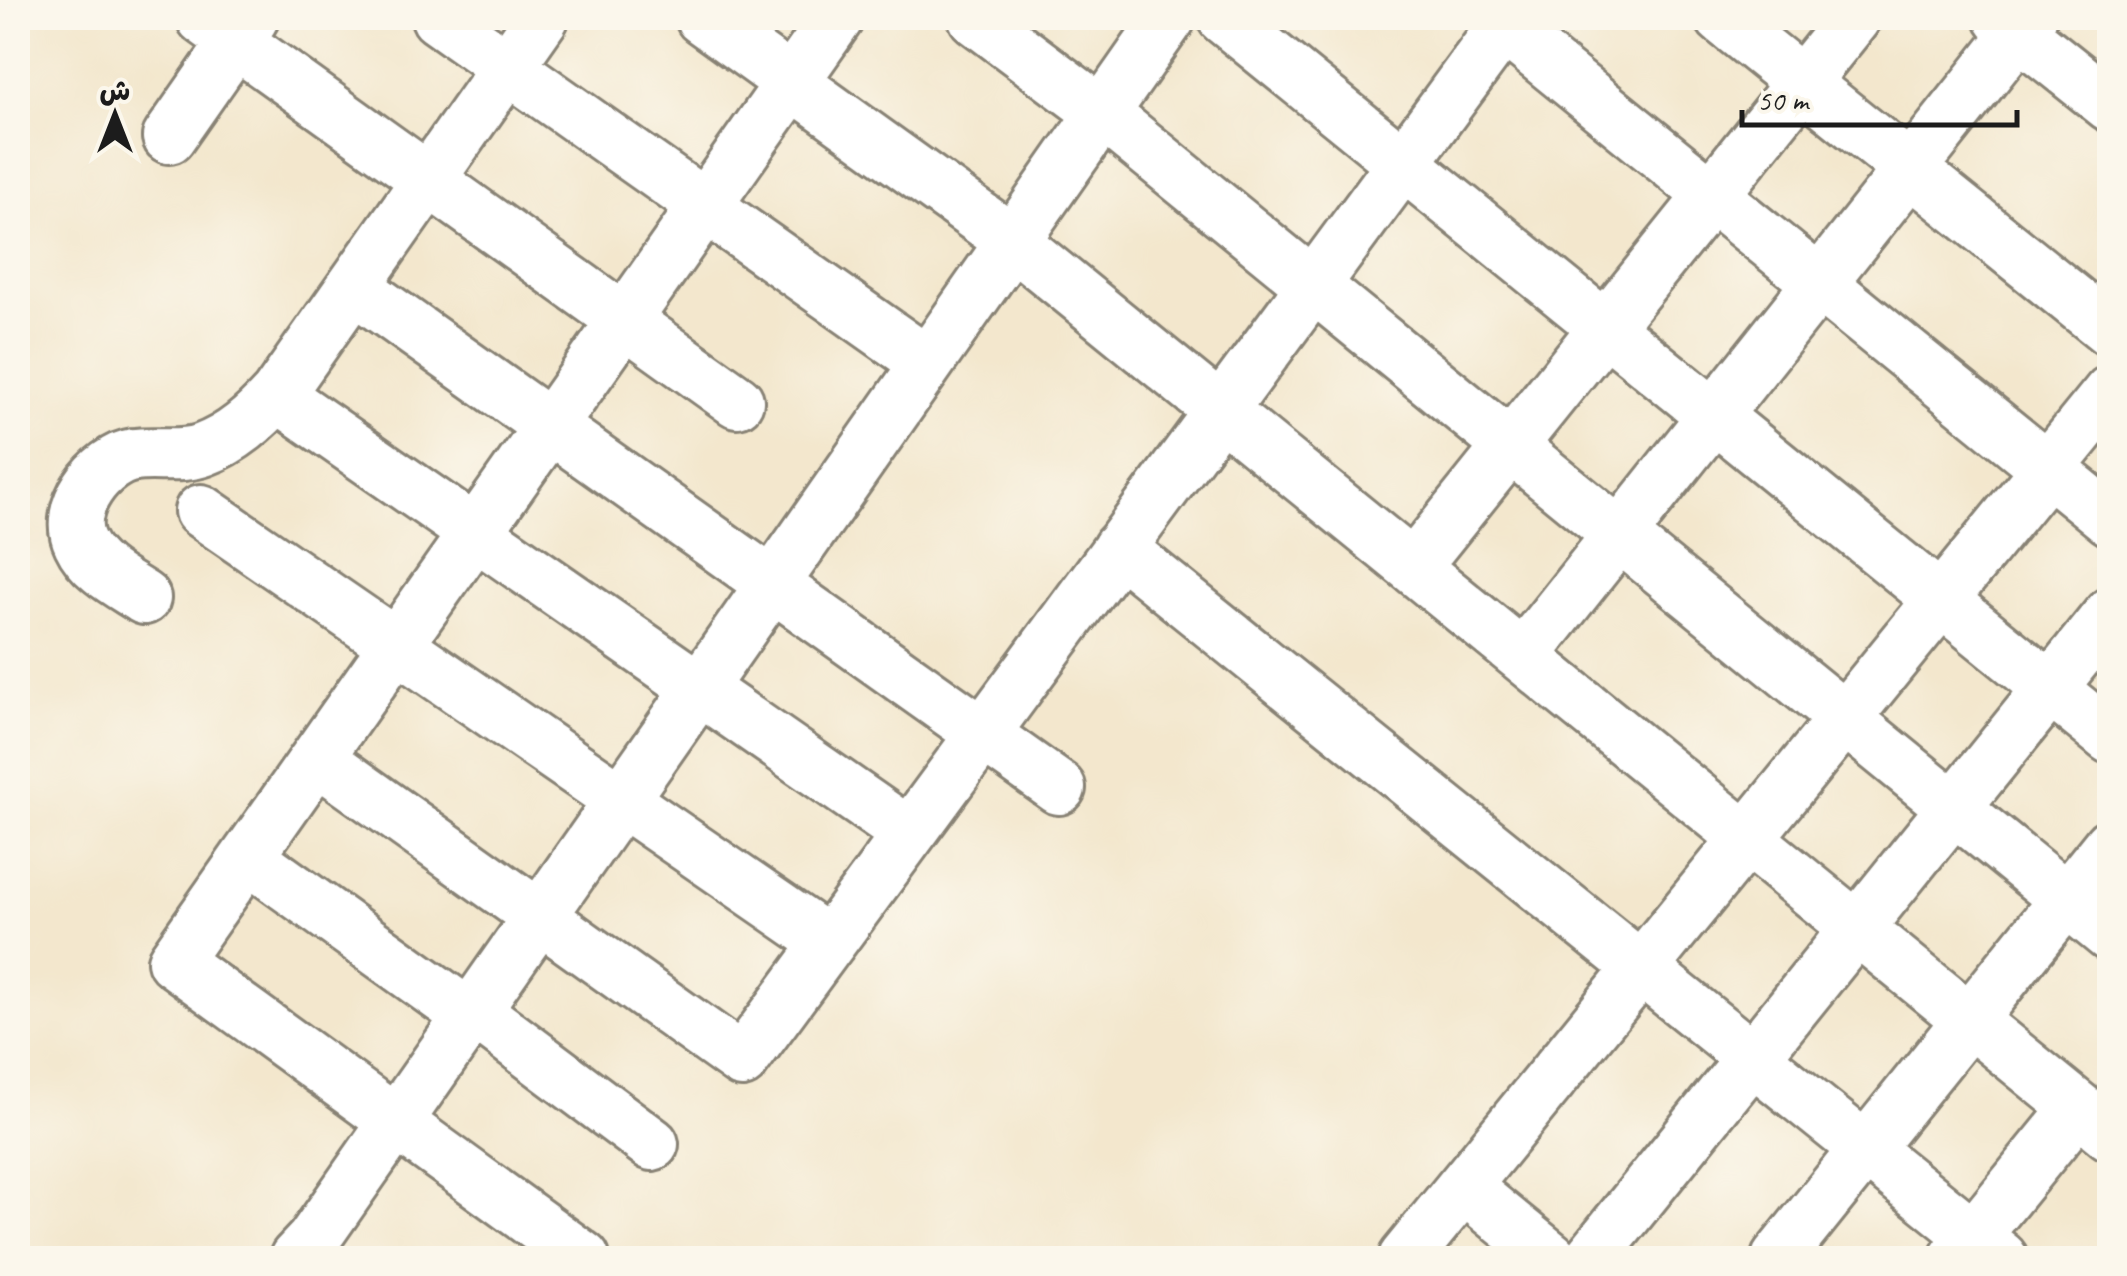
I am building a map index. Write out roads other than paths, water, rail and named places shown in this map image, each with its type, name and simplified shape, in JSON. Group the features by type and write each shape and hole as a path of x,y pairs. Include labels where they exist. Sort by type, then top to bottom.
{"street":[{"path":"438,18 927,363"},
{"path":"144,598 98,568 78,541 78,516 86,491 103,467 132,455 201,452 253,422 354,288 542,18"},
{"path":"702,18 1012,241 2094,1121 1977,1251 1866,1149 1119,548"},
{"path":"583,1258 174,962 837,18"},
{"path":"976,18 1102,113 2110,934"},
{"path":"316,1252 395,1122 1169,18"},
{"path":"1224,18 2110,736"},
{"path":"1722,18 2110,330"},
{"path":"1413,567 1854,18"},
{"path":"317,758 742,1061 1313,284 1502,20 2110,520"},
{"path":"1523,656 1910,169 2016,22 2110,106"},
{"path":"169,137 230,25 428,179 737,402"},
{"path":"354,288 1059,788"},
{"path":"1405,1258 2110,392"},
{"path":"277,395 909,834"},
{"path":"201,511 830,942"},
{"path":"1591,1258 2110,614"},
{"path":"1781,1258 2110,845"},
{"path":"248,856 468,1015 473,1010"},
{"path":"473,1010 652,1144"},
{"path":"1464,1186 1550,1258"}]}
